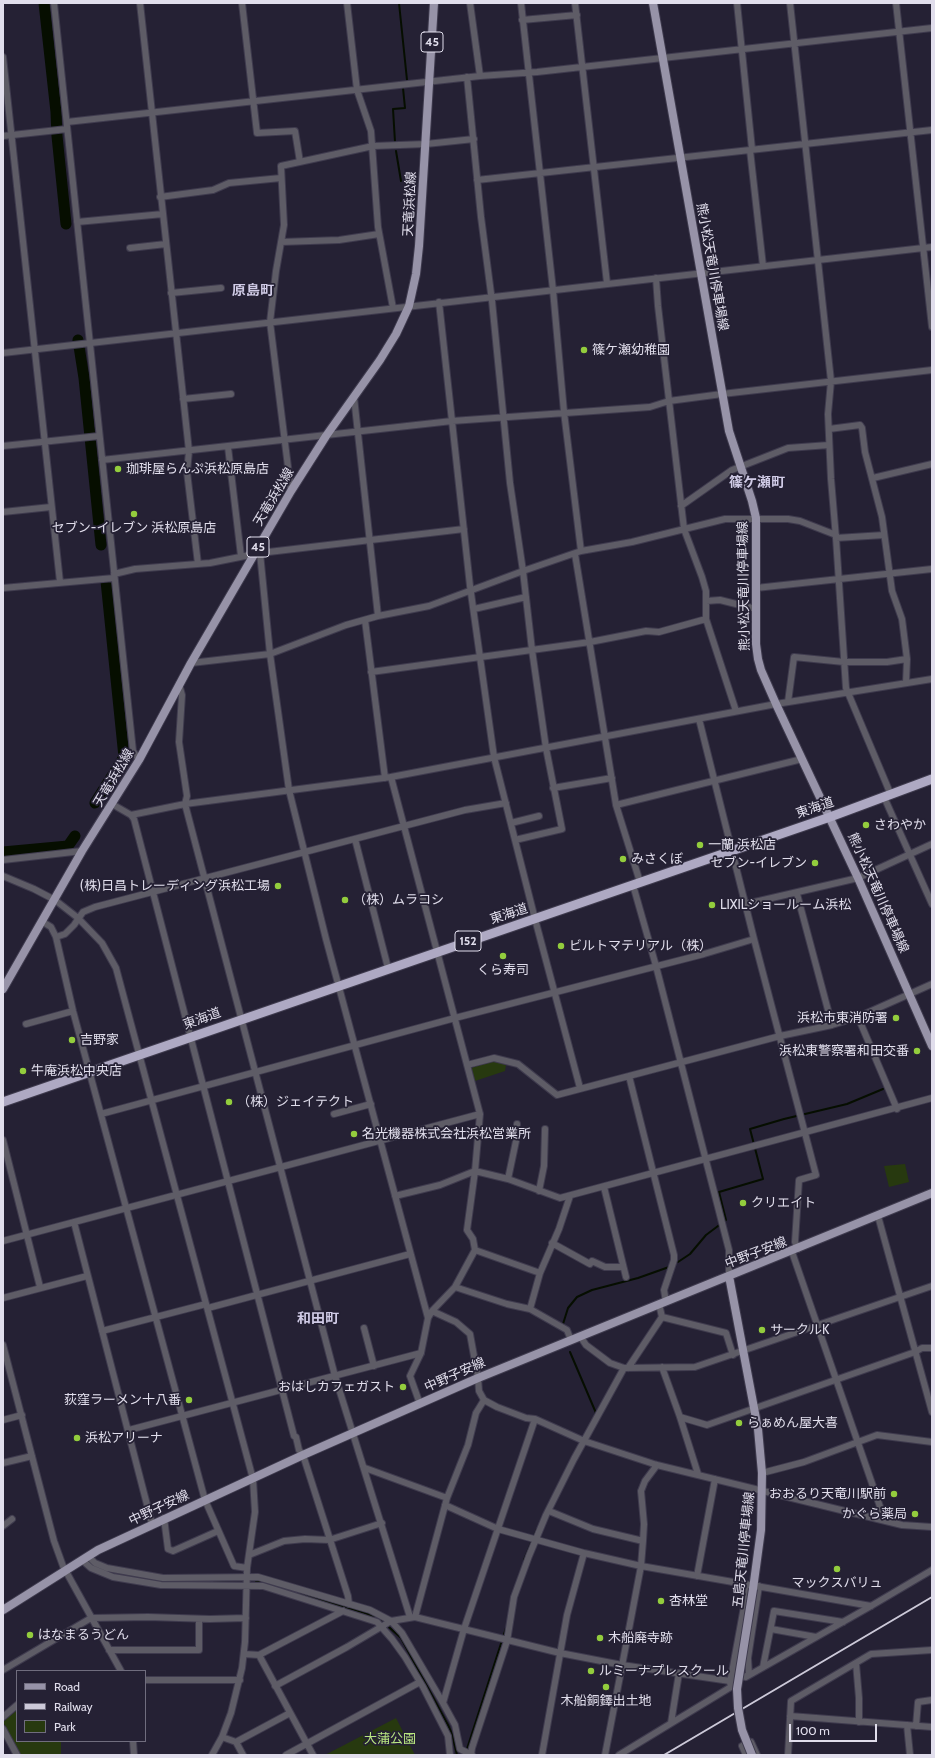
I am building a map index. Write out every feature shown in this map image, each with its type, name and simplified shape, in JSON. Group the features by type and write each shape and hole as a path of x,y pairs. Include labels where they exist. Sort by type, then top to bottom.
{"highway":[{"name":"東海道","path":"3,1102 190,1038 241,1018 535,919 830,817 932,779"}],"main road":[{"name":"天竜浜松線","path":"3,989 82,852 139,760 190,663 257,553 291,491 326,436 380,360 396,334 409,306 419,253 434,3"},
{"name":"熊小松天竜川停車場線","path":"653,3 729,431 752,501 756,518 756,609 758,659 776,704 858,878 932,1046"},
{"name":"中野子安線","path":"3,1610 85,1558 164,1518 253,1479 303,1455 478,1378 932,1194"},
{"name":"五島天竜川停車場線","path":"728,1276 755,1409 763,1492 761,1530 737,1689 738,1708 742,1730 752,1755"}],"street":[{"path":"54,3 133,751 139,760"},
{"path":"140,3 160,197 189,451 187,472 198,564"},
{"path":"242,3 257,133 295,131 300,162"},
{"path":"347,3 357,90 371,131 379,234 393,308"},
{"path":"470,3 480,76"},
{"path":"521,3 553,290 578,552 590,642 616,805 637,884 680,1062 729,1250 728,1276"},
{"path":"575,3 607,283"},
{"path":"737,3 743,49 751,149 763,266"},
{"path":"790,3 831,382 828,414 829,445 847,693 910,854 932,904"},
{"path":"896,3 932,327"},
{"path":"522,20 577,15"},
{"path":"3,136 60,129 67,125 151,113 467,77 528,73 932,28"},
{"path":"3,58 60,582"},
{"path":"467,77 477,180 505,418 510,483 546,748 562,829 515,840"},
{"path":"477,180 932,130"},
{"path":"291,491 270,322 276,271 284,225 281,178 282,166 373,146 426,144 474,139"},
{"path":"160,197 213,190 229,184 281,178"},
{"path":"77,222 163,214"},
{"path":"281,242 339,240 379,234"},
{"path":"130,248 166,244"},
{"path":"3,353 491,296 932,247"},
{"path":"656,278 684,529 702,577 706,601 706,619 736,711"},
{"path":"171,293 221,288"},
{"path":"439,302 471,590 494,757 580,1088"},
{"path":"102,460 452,421 650,407 669,401 722,394 932,370"},
{"path":"183,399 232,394"},
{"path":"354,397 378,616"},
{"path":"829,429 860,424 862,428 865,452 882,517 892,591 902,619 907,659 906,683"},
{"path":"3,446 99,436"},
{"path":"681,506 732,470 788,448 829,445"},
{"path":"228,447 241,556"},
{"path":"873,478 932,464"},
{"path":"3,512 51,507"},
{"path":"190,663 270,654 346,625 378,616 429,606 578,552 632,542 725,519 756,518 800,521 836,536 884,535"},
{"path":"3,588 101,579 141,568 198,564 257,553 464,529"},
{"path":"257,553 289,790 338,986 428,1318"},
{"path":"756,588 932,569"},
{"path":"474,609 526,597"},
{"path":"706,601 720,600 756,609"},
{"path":"371,672 590,642 646,631 659,632 706,619"},
{"path":"365,620 371,672 388,778 404,826 419,886 456,1018 480,1114 475,1170 467,1230 473,1239 475,1250 455,1287 432,1311 428,1318 421,1353 410,1376 420,1404"},
{"path":"788,702 794,657 844,662 887,662 907,659"},
{"path":"131,815 185,804 388,778 736,711 932,679"},
{"path":"179,684 182,695 179,742 187,796 185,804 206,878 255,1073 335,1376 352,1434 365,1468 413,1617"},
{"path":"699,718 754,939 816,1175 799,1180 795,1250 817,1326 885,1521"},
{"path":"616,805 802,759"},
{"path":"554,788 612,778"},
{"path":"56,937 65,934 78,918 87,910 465,810 506,803"},
{"path":"112,804 131,815 134,819 294,1436 296,1437 299,1450 303,1455 348,1596 349,1604"},
{"path":"511,823 539,816"},
{"path":"355,839 388,968"},
{"path":"746,904 797,894 858,878 932,844"},
{"path":"3,860 82,852"},
{"path":"3,876 23,883 54,900 78,918 102,943 116,968 253,1479 255,1512 247,1568 244,1654 240,1680 231,1713 222,1737 212,1755"},
{"path":"797,894 832,1026"},
{"path":"43,922 51,927 56,937 73,1011 91,1072 155,1317 205,1500 234,1566 247,1568"},
{"path":"101,1114 754,939"},
{"path":"467,1066 494,1058 518,1064 557,1095 780,1036 832,1026 858,1017 932,984"},
{"path":"26,1024 73,1011"},
{"path":"858,1017 897,1109"},
{"path":"85,1558 107,1568 162,1578 258,1577 370,1610 410,1645 455,1725 460,1749 471,1755 507,1641 514,1598 536,1540 584,1441 626,1368 662,1317 664,1290 674,1260 674,1255 629,1076"},
{"path":"395,1196 440,1184 475,1170 508,1179 560,1198 897,1109 932,1098"},
{"path":"334,1114 371,1104"},
{"path":"3,1241 381,1142 480,1114"},
{"path":"508,1179 516,1141 517,1124"},
{"path":"539,1191 544,1166 545,1129"},
{"path":"3,1140 40,1287"},
{"path":"604,1187 626,1276"},
{"path":"530,1308 540,1272 570,1196"},
{"path":"878,1216 932,1412"},
{"path":"74,1222 129,1430 152,1524"},
{"path":"552,1243 590,1264 592,1261 605,1267 623,1267"},
{"path":"475,1250 540,1272"},
{"path":"102,1331 155,1317 257,1294 410,1254"},
{"path":"3,1298 40,1287 88,1276"},
{"path":"580,1336 586,1345 610,1363 626,1368 662,1366 695,1367 932,1286"},
{"path":"455,1287 507,1304 530,1308 567,1330 572,1340"},
{"path":"432,1311 456,1322 470,1334 479,1391 484,1400 526,1418 535,1419 584,1441 657,1465 902,1525 932,1527"},
{"path":"662,1317 726,1334 733,1355"},
{"path":"364,1328 374,1366"},
{"path":"3,1345 5,1360 22,1415 54,1541 65,1570 120,1670"},
{"path":"680,1418 707,1425 915,1352 922,1348 932,1348"},
{"path":"129,1430 421,1353"},
{"path":"662,1366 698,1474"},
{"path":"413,1617 447,1498 468,1445 476,1413 484,1400"},
{"path":"3,1420 22,1415"},
{"path":"443,1703 464,1629 535,1419"},
{"path":"762,1473 804,1462 877,1435 932,1442"},
{"path":"3,1463 32,1456"},
{"path":"605,1755 641,1566 644,1524 641,1491 645,1481 657,1465"},
{"path":"365,1468 447,1498"},
{"path":"697,1576 715,1479"},
{"path":"445,1505 498,1529 584,1553 641,1566 753,1587 871,1606"},
{"path":"549,1511 593,1529 642,1540"},
{"path":"164,1518 168,1549 173,1551 218,1531"},
{"path":"3,1526 12,1519"},
{"path":"249,1554 284,1540 330,1540 382,1523"},
{"path":"542,1755 567,1615 584,1553"},
{"path":"85,1558 91,1568 102,1574 120,1578 161,1585 263,1586 387,1624 420,1682 448,1736 450,1755"},
{"path":"619,1755 749,1675 932,1570"},
{"path":"749,1675 748,1658 753,1587"},
{"path":"730,1688 730,1681 753,1587"},
{"path":"244,1654 259,1655 343,1611"},
{"path":"763,1667 774,1611 843,1622"},
{"path":"276,1686 387,1624 413,1617 464,1629 497,1639 622,1665 730,1681 749,1675"},
{"path":"3,1670 91,1618 246,1618"},
{"path":"109,1650 198,1650 199,1619"},
{"path":"770,1629 816,1637"},
{"path":"788,1755 792,1701 871,1654 932,1650"},
{"path":"259,1655 313,1755"},
{"path":"856,1663 859,1698 859,1722"},
{"path":"672,1723 679,1673"},
{"path":"146,1680 240,1680"},
{"path":"286,1755 420,1682"},
{"path":"916,1726 918,1702 932,1700"},
{"path":"3,1716 16,1707"},
{"path":"236,1742 290,1713"},
{"path":"790,1716 932,1727"},
{"path":"907,1725 910,1755"},
{"path":"3,1729 16,1755"},
{"path":"222,1737 236,1742 243,1755"},
{"path":"133,1742 134,1755"},
{"path":"746,1755 742,1746 751,1742 757,1755"}],"green space":[{"path":"494,1061 506,1065 505,1071 475,1081 471,1068"},
{"path":"905,1164 909,1182 889,1187 884,1166"},
{"path":"16,1711 16,1742 61,1742 61,1755 21,1755 3,1722"},
{"name":"大蒲公園","path":"396,1718 415,1755 325,1755"}],"waterway":[{"path":"44,3 66,224"},
{"path":"399,3 407,80"},
{"path":"395,142 393,109 405,108 403,88"},
{"path":"396,151 401,181"},
{"path":"78,340 84,378 101,545"},
{"path":"95,803 124,757 106,581"},
{"path":"3,852 68,846 75,836"},
{"path":"678,1262 690,1254 706,1235 726,1220 719,1192 763,1179 750,1129 847,1104 883,1089"},
{"path":"563,1324 568,1308 577,1297 592,1290 638,1278 669,1267"},
{"path":"570,1352 596,1413 595,1415"},
{"path":"524,1560 537,1529"},
{"path":"107,1572 164,1581"},
{"path":"206,1581 233,1580"},
{"path":"256,1581 365,1613 383,1621 401,1638 448,1725 452,1734 457,1755"},
{"path":"465,1755 506,1628"}],"railway":[{"path":"664,1755 932,1597"}],"place":[{"name":"篠ケ瀬幼稚園","path":"584,350"},
{"name":"珈琲屋らんぷ浜松原島店","path":"118,469"},
{"name":"セブン‐イレブン 浜松原島店","path":"134,514"},
{"name":"さわやか","path":"866,825"},
{"name":"一蘭 浜松店","path":"700,845"},
{"name":"みさくぼ","path":"623,859"},
{"name":"セブン-イレブン","path":"815,863"},
{"name":"(株)日昌トレーディング浜松工場","path":"278,886"},
{"name":"（株）ムラコシ","path":"345,900"},
{"name":"LIXILショールーム浜松","path":"712,905"},
{"name":"ビルトマテリアル（株）","path":"561,946"},
{"name":"くら寿司","path":"503,956"},
{"name":"浜松市東消防署","path":"896,1018"},
{"name":"吉野家","path":"72,1040"},
{"name":"浜松東警察署和田交番","path":"917,1051"},
{"name":"牛庵浜松中央店","path":"23,1071"},
{"name":"（株）ジェイテクト","path":"229,1102"},
{"name":"名光機器株式会社浜松営業所","path":"354,1134"},
{"name":"クリエイト","path":"743,1203"},
{"name":"サークルK","path":"762,1330"},
{"name":"おはしカフェガスト","path":"403,1387"},
{"name":"荻窪ラーメン十八番","path":"189,1400"},
{"name":"らぁめん屋大喜","path":"739,1423"},
{"name":"浜松アリーナ","path":"77,1438"},
{"name":"おおるり天竜川駅前","path":"894,1494"},
{"name":"かぐら薬局","path":"915,1514"},
{"name":"マックスバリュ","path":"837,1569"},
{"name":"杏林堂","path":"661,1601"},
{"name":"はなまるうどん","path":"30,1635"},
{"name":"木船廃寺跡","path":"600,1638"},
{"name":"ルミーナプレスクール","path":"591,1671"},
{"name":"木船銅鐸出土地","path":"606,1687"}],"district":[{"name":"原島町","path":"253,291"},
{"name":"篠ケ瀬町","path":"757,483"},
{"name":"和田町","path":"318,1319"}]}
